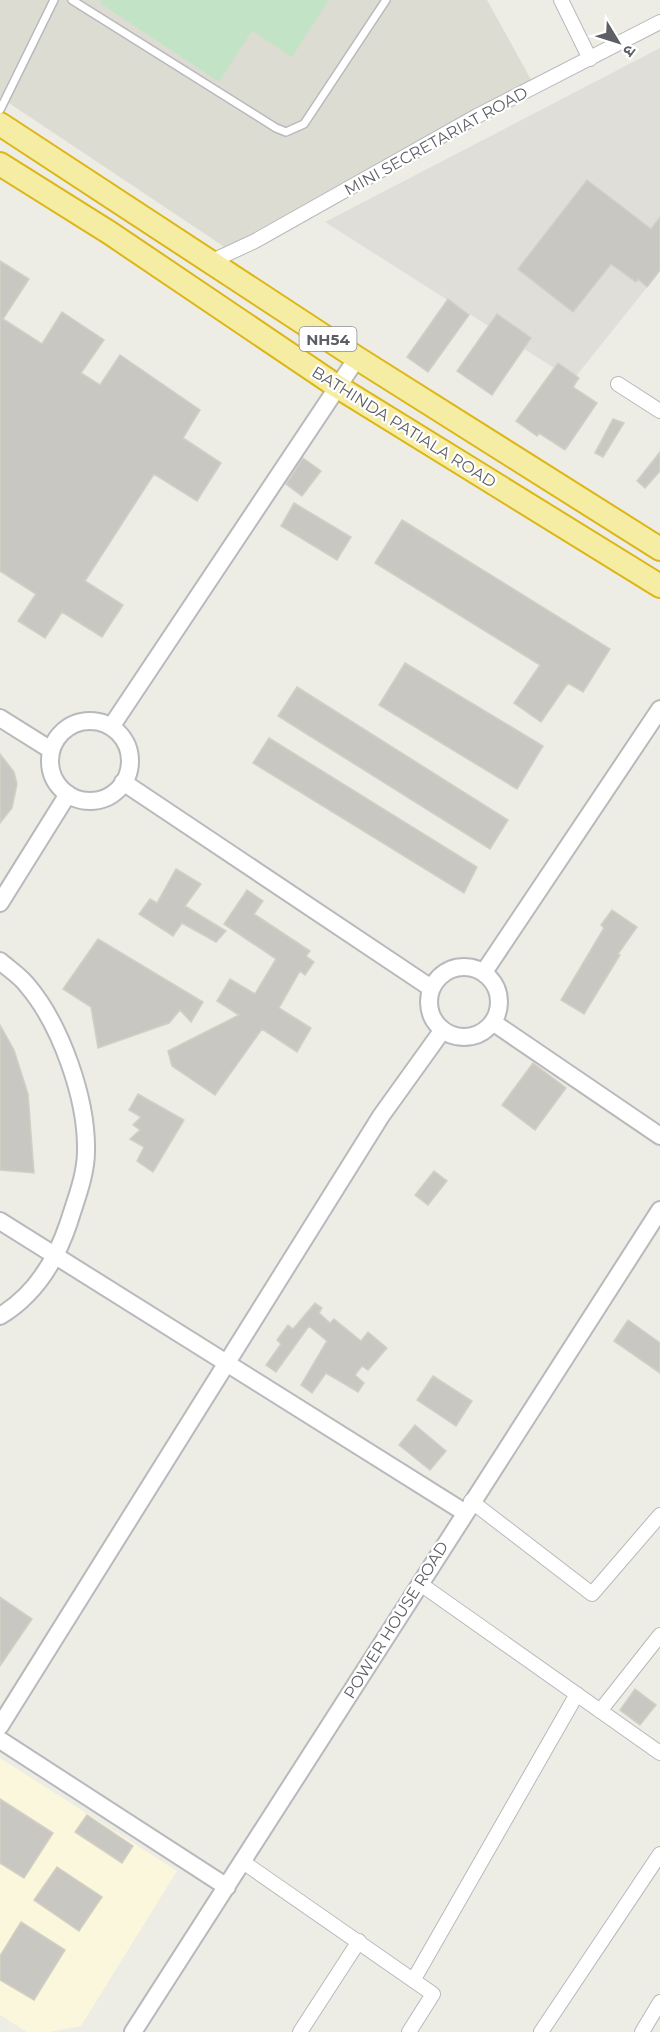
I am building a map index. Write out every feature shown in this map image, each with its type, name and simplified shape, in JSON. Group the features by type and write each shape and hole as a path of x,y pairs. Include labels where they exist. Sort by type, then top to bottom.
{"highway":[{"name":"NH54","path":"0,124 357,358 660,549"},
{"name":"BATHINDA PATIALA ROAD","path":"0,164 110,233 338,387 660,586"}],"street":[{"path":"561,0 590,59"},
{"name":"MINI SECRETARIAT ROAD","path":"212,261 255,241 477,116 660,22"},
{"path":"111,727 357,358"},
{"path":"618,384 660,411"},
{"path":"484,972 660,709"},
{"path":"0,718 51,750"},
{"path":"94,721 111,727 121,735 128,752 128,771 115,792 92,801 68,794 52,775 51,750 60,734 75,723 94,721"},
{"path":"123,782 431,988"},
{"path":"0,903 68,794"},
{"path":"0,961 27,984 49,1020 77,1085 85,1129 86,1153 81,1185 64,1237 45,1274 28,1295 0,1316"},
{"path":"469,966 484,972 498,988 500,1006 494,1023 478,1036 458,1038 442,1031 431,1017 428,1001 431,988 435,981 449,970 469,966"},
{"path":"494,1023 660,1136"},
{"path":"0,1726 381,1116 442,1031"},
{"name":"POWER HOUSE ROAD","path":"133,2032 660,1210"},
{"path":"0,1221 227,1365 468,1507 592,1594 660,1515"},
{"path":"419,1583 660,1753"},
{"path":"600,1711 660,1635"},
{"path":"414,1979 578,1694"},
{"path":"0,1740 227,1887"},
{"path":"541,2032 660,1854"},
{"path":"243,1862 433,1994 409,2032"},
{"path":"300,2032 359,1941"},
{"path":"642,2032 660,2002"}],"lane":[{"path":"0,110 54,0"},
{"path":"72,0 276,128 286,132 304,124 386,0"}],"shaded area":[{"path":"0,0 487,0 534,85 229,250 0,97"},
{"path":"660,48 660,271 573,380 325,222"},
{"path":"0,1758 177,1871 81,2026 49,2032 27,2032 0,2015"}],"green space":[{"path":"102,0 329,0 292,57 252,31 219,82 100,3"}],"building":[{"path":"587,180 651,229 660,217 660,270 647,287 638,279 636,282 611,264 573,312 518,269"},
{"path":"0,261 29,279 3,319 42,344 62,312 104,340 81,373 100,385 120,355 200,410 183,438 221,463 197,501 154,474 85,581 123,605 102,637 62,612 45,638 18,621 36,594 0,571"},
{"path":"448,299 469,315 428,372 407,357"},
{"path":"497,314 531,338 492,395 457,371"},
{"path":"558,363 579,378 573,387 597,403 565,450 539,433 537,436 516,421"},
{"path":"613,419 624,423 603,457 595,453"},
{"path":"660,452 660,471 645,488 637,481"},
{"path":"303,458 321,471 302,496 286,484"},
{"path":"294,503 351,537 337,560 281,526"},
{"path":"402,520 610,649 583,692 568,683 541,722 514,703 540,665 375,563"},
{"path":"405,663 543,746 517,789 379,705"},
{"path":"297,687 508,820 490,849 278,716"},
{"path":"269,738 477,867 464,893 253,763"},
{"path":"0,754 14,772 17,784 12,808 0,823"},
{"path":"176,869 201,884 185,906 226,931 216,942 182,923 173,936 139,914 150,899 157,903"},
{"path":"247,890 263,901 254,914 310,951 306,956 314,962 305,975 300,971 279,1008 311,1028 297,1052 262,1029 215,1095 172,1066 168,1051 239,1015 217,1001 230,979 255,994 276,959 224,924"},
{"path":"612,910 637,927 618,954 620,955 584,1014 561,1000 604,928 601,925"},
{"path":"98,939 203,1002 191,1022 180,1010 169,1023 98,1048 91,1007 63,989"},
{"path":"0,1025 14,1050 28,1094 34,1173 0,1170"},
{"path":"533,1063 566,1088 535,1130 502,1105"},
{"path":"138,1094 184,1120 153,1172 137,1161 144,1147 130,1139 140,1130 133,1125 141,1117 129,1110"},
{"path":"434,1171 447,1181 428,1205 415,1195"},
{"path":"315,1303 322,1308 319,1313 330,1323 334,1319 361,1341 368,1332 387,1348 368,1370 362,1366 355,1375 364,1383 358,1392 326,1373 312,1393 301,1385 327,1341 309,1326 276,1372 266,1365 281,1344 277,1340 288,1325 293,1329"},
{"path":"628,1320 660,1343 660,1373 614,1341"},
{"path":"433,1376 472,1401 456,1426 417,1400"},
{"path":"415,1425 446,1451 430,1470 399,1445"},
{"path":"0,1597 32,1619 0,1666"},
{"path":"635,1689 656,1705 640,1725 620,1710"},
{"path":"0,1799 53,1833 24,1878 0,1863"},
{"path":"87,1815 133,1846 122,1863 75,1832"},
{"path":"57,1867 102,1897 79,1931 34,1900"},
{"path":"21,1922 65,1950 34,2000 0,1980 0,1956"}]}
